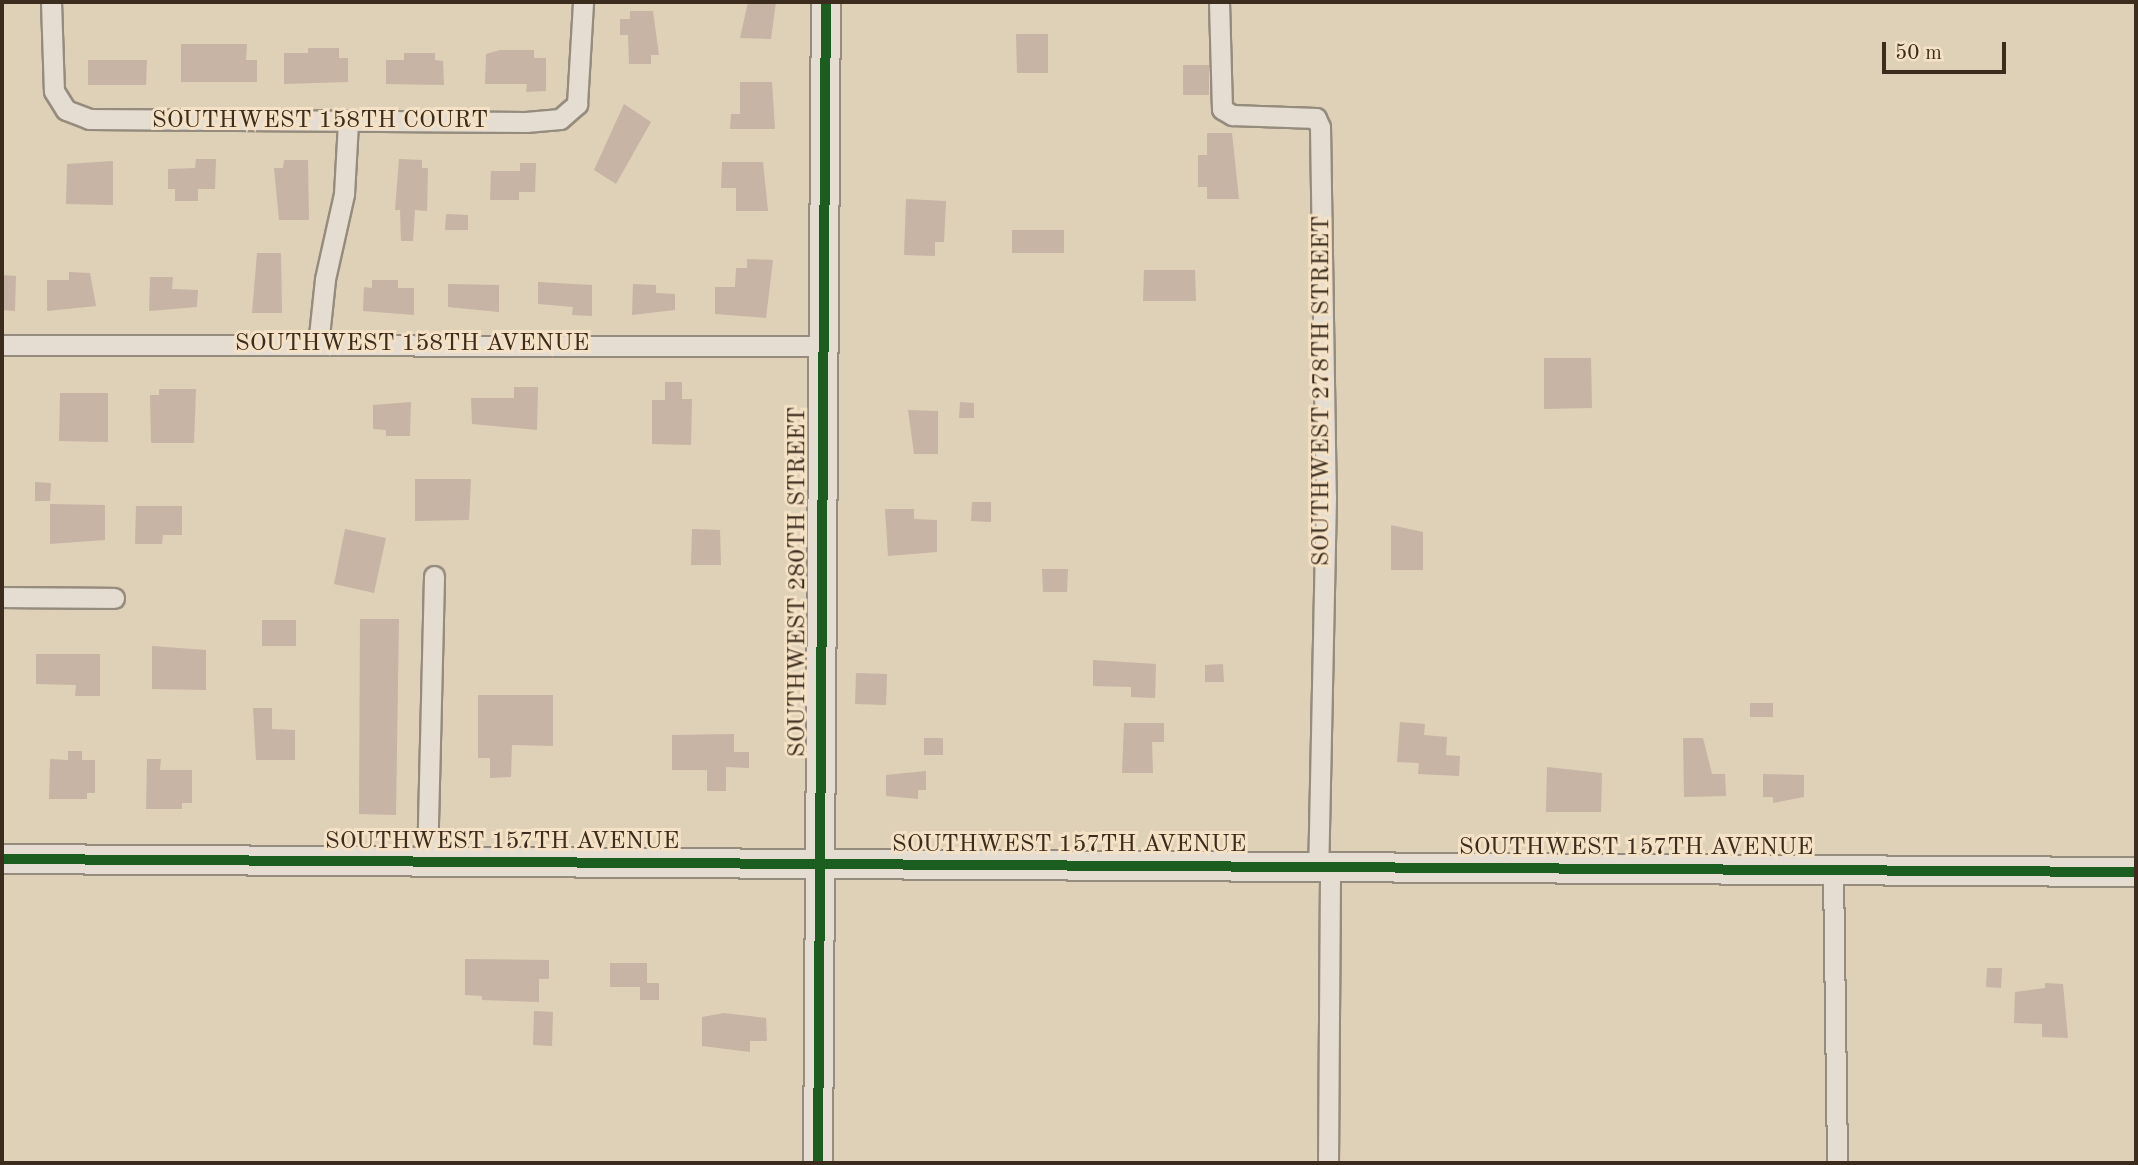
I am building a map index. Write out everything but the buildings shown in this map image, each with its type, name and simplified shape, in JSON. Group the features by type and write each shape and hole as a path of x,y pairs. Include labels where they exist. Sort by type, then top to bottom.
{"street":[{"name":"SOUTHWEST 158TH COURT","path":"51,2 52,78 66,110 101,121 348,122 539,122 573,110 582,86 583,2"},
{"name":"SOUTHWEST 280TH STREET","path":"818,1163 821,346 826,2"},
{"name":"SOUTHWEST 278TH STREET","path":"1219,2 1222,109 1232,115 1316,118 1321,127 1326,496 1324,867"},
{"path":"318,345 322,297 344,194 348,122"},
{"name":"SOUTHWEST 158TH AVENUE","path":"2,345 821,346"},
{"path":"427,864 434,576"},
{"path":"2,597 114,598"},
{"name":"SOUTHWEST 157TH AVENUE","path":"2,859 427,864 2136,873"},
{"path":"1324,867 1328,1163"},
{"path":"1833,872 1836,1163"}],"cycle path":[{"path":"818,1163 826,2"},
{"path":"2,859 2136,872"}]}
